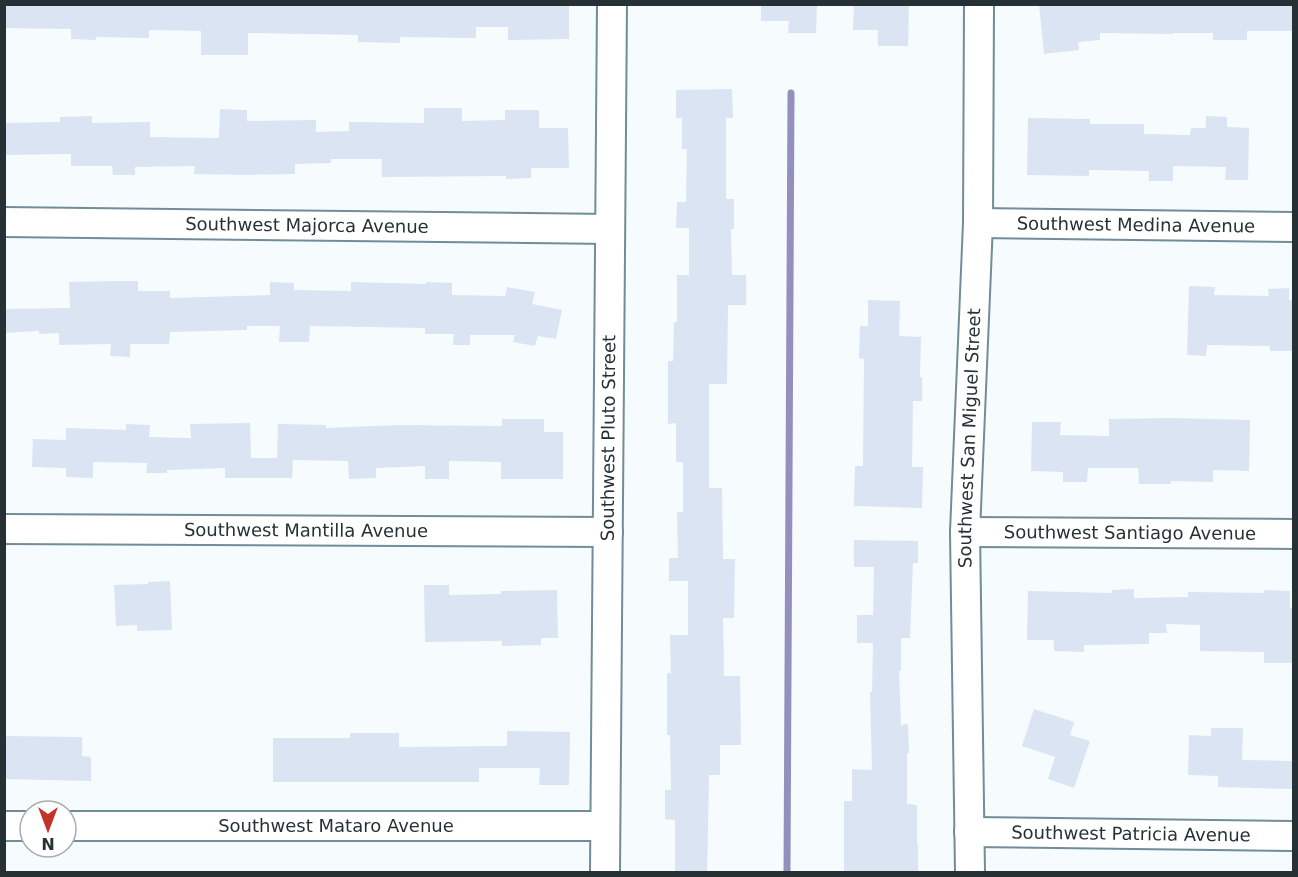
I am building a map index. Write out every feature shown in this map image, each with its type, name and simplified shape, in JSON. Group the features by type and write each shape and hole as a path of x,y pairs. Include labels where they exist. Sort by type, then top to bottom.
{"street":[{"name":"Southwest Pluto Street","path":"605,873 612,4"},
{"name":"Southwest San Miguel Street","path":"970,873 965,532 978,223 979,4"},
{"name":"Southwest Majorca Avenue","path":"4,222 610,229"},
{"name":"Southwest Medina Avenue","path":"978,223 1293,227"},
{"name":"Southwest Mantilla Avenue","path":"4,529 608,532"},
{"name":"Southwest Santiago Avenue","path":"965,532 1293,534"},
{"name":"Southwest Mataro Avenue","path":"78,826 605,826"},
{"name":"Southwest Patricia Avenue","path":"969,832 1293,837"}],"building":[{"path":"4,4 569,4 569,39 508,40 508,27 476,27 476,38 400,37 400,43 358,42 358,35 248,33 248,55 201,55 201,31 149,30 149,38 96,37 96,40 71,39 71,29 4,28"},
{"path":"761,4 817,4 816,33 788,33 789,21 761,21"},
{"path":"854,4 909,4 908,46 878,46 878,30 853,30"},
{"path":"1039,4 1293,4 1293,31 1247,31 1247,40 1213,40 1213,33 1100,33 1100,40 1078,42 1079,50 1044,54"},
{"path":"732,89 733,118 726,118 726,199 734,199 734,229 731,229 732,275 746,275 746,305 728,305 727,384 709,384 709,488 722,488 723,559 735,559 734,618 723,618 724,676 740,676 741,745 720,745 720,775 709,775 707,873 675,873 675,820 665,819 665,790 671,790 670,735 667,735 667,673 671,673 670,635 688,635 688,581 669,581 669,558 678,558 677,512 683,512 683,462 676,462 676,423 668,424 668,361 673,361 674,322 677,322 677,275 689,275 689,228 676,228 677,202 686,202 687,149 682,149 682,118 676,118 676,90"},
{"path":"424,108 462,108 462,121 505,120 505,110 539,110 539,128 568,128 569,168 531,168 531,178 506,179 506,176 382,177 382,159 331,159 331,163 295,164 295,174 194,174 195,166 135,167 135,175 113,175 112,166 71,166 71,154 4,155 4,123 60,122 60,117 92,116 92,123 150,122 150,137 219,138 220,109 247,110 247,121 316,120 316,132 349,131 349,122 424,123"},
{"path":"1206,116 1227,117 1227,127 1249,128 1248,180 1225,180 1226,167 1173,166 1173,181 1149,181 1149,171 1089,170 1089,176 1027,175 1028,118 1090,119 1090,124 1144,124 1144,134 1190,135 1191,128 1206,128"},
{"path":"138,281 138,291 170,291 170,298 270,295 270,282 294,283 294,290 351,291 351,282 452,283 452,295 505,296 507,287 535,292 532,304 562,310 556,339 538,336 535,346 513,342 515,335 470,335 470,345 453,345 454,334 425,334 425,328 310,326 309,342 279,342 280,326 247,326 247,330 170,332 169,344 130,344 130,357 110,356 111,344 59,345 59,333 39,334 39,331 4,333 4,309 70,308 69,282"},
{"path":"1189,286 1215,287 1214,295 1269,296 1268,289 1289,288 1289,300 1293,300 1293,351 1270,351 1270,346 1207,345 1206,356 1187,355"},
{"path":"868,300 900,301 899,336 921,337 922,401 913,401 912,467 923,467 922,508 854,506 855,466 863,466 864,359 859,358 860,326 868,326"},
{"path":"502,419 544,419 544,432 563,432 563,479 501,479 501,462 449,461 449,479 425,479 425,466 376,468 376,478 349,479 348,461 293,460 292,478 225,478 225,468 146,473 147,463 93,462 93,478 66,477 66,468 32,467 33,439 66,440 66,428 126,430 126,424 150,425 149,437 191,438 190,424 250,423 251,458 277,458 278,424 326,425 326,428 396,425 502,426"},
{"path":"1109,419 1250,420 1249,471 1213,470 1213,482 1171,481 1171,484 1139,484 1138,468 1088,468 1087,482 1063,482 1063,472 1031,471 1032,422 1061,422 1060,435 1109,436"},
{"path":"854,540 918,541 918,563 913,563 910,638 901,638 901,671 899,671 901,725 908,724 907,804 917,805 918,871 844,873 844,801 852,801 852,769 872,770 870,692 872,692 873,643 857,643 857,615 873,615 874,567 854,567"},
{"path":"170,581 172,630 137,631 137,625 116,626 114,585"},
{"path":"424,585 449,585 449,595 557,590 558,638 541,638 541,645 502,646 502,641 425,642"},
{"path":"1134,589 1134,598 1188,597 1188,592 1290,591 1290,608 1293,608 1293,663 1264,663 1264,652 1200,651 1200,625 1166,624 1167,633 1149,633 1149,644 1084,645 1084,652 1054,651 1054,640 1027,640 1028,591 1112,593 1112,590"},
{"path":"1034,709 1074,722 1070,735 1090,741 1074,788 1048,779 1055,757 1022,746"},
{"path":"1211,728 1243,728 1242,760 1293,761 1293,789 1218,787 1218,776 1188,775 1189,735 1211,736"},
{"path":"507,731 570,732 569,785 539,785 540,768 479,768 479,782 273,782 273,738 350,738 350,733 399,733 399,747 507,746"},
{"path":"4,736 82,737 82,756 91,757 91,781 4,779"}],"waterway":[{"path":"787,872 791,93"}]}
